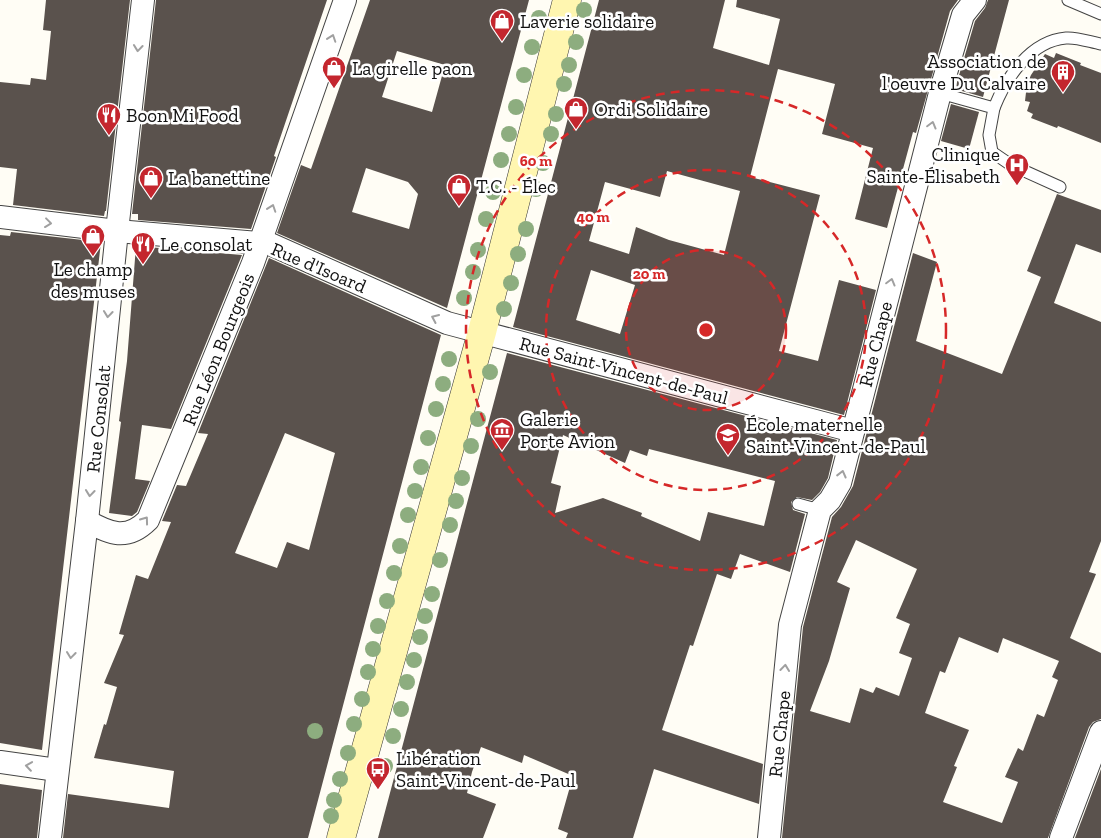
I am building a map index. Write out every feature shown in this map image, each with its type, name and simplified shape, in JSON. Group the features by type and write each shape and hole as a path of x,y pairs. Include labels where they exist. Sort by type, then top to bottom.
{"main road":[{"path":"341,838 482,332 567,0"}],"street":[{"name":"Rue Consolat","path":"50,838 87,521 143,0"},
{"name":"Rue Léon Bourgeois","path":"87,521 103,530 117,533 132,532 148,520 260,243 345,0"},
{"name":"Rue Chape","path":"769,838 790,625 820,510 830,500 840,483 940,93 963,15 975,0"},
{"name":"Rue d'Isoard","path":"0,217 117,231 270,244 447,323 482,332"},
{"name":"Rue Saint-Vincent-de-Paul","path":"482,332 853,431"},
{"path":"1061,838 1101,732"},
{"path":"0,762 58,770"}],"lane":[{"path":"1068,0 1101,14"},
{"path":"1060,187 1011,165 992,152 989,135 994,108 999,95 1015,70 1033,52 1049,42 1068,38 1101,44"},
{"path":"940,93 994,108"},
{"path":"798,504 820,510"}],"building":[{"path":"46,0 130,0 104,216 13,205 17,169 0,167 0,82 30,85 31,78 46,80 51,31 43,30"},
{"path":"156,0 327,0 251,229 138,220 138,214 132,214"},
{"path":"370,0 529,0 447,308 277,233 301,165 311,169","holes":["397,51 445,65 432,112 382,97","366,168 408,182 418,194 409,229 352,212"]},
{"path":"599,0 725,0 713,48 769,65 780,19 736,7 737,0 958,0 950,11 916,133 913,132 887,228 855,219 873,148 822,134 835,84 778,69 750,177 820,195 779,351 818,361 839,280 876,290 844,415 513,327","holes":["667,171 740,191 724,255 669,240 636,227 629,254 589,241 605,182 660,197","591,270 635,285 620,334 576,320"]},
{"path":"988,0 1009,0 983,97 955,89 975,21 985,8"},
{"name":"Association de l'oeuvre Du Calvaire","path":"1056,53 1101,73 1101,143 1058,126 1057,128 1031,118 1033,114 1027,111 1030,102 1025,101 1027,84 1031,75 1045,54 1054,58"},
{"path":"951,104 979,112 969,149 941,141"},
{"path":"1057,194 1101,210 1101,253 1076,244 1054,303 1101,322 1101,541 1089,572 1096,574 1070,638 1101,653 1101,719 1093,722 1089,727 1048,838 782,838 803,627 832,517 841,507 853,486 913,253 937,262 916,341 1002,374 1041,277 1027,271","holes":["856,540 917,569 896,618 910,624 899,653 912,658 899,696 876,687 873,693 860,688 850,723 810,711 829,661 850,588 837,582","959,637 998,653 1003,638 1059,661 1052,677 1058,680 1044,717 1037,714 1023,751 1018,748 1005,777 1018,782 1002,823 943,802 957,767 954,766 969,730 925,713 940,671 945,673"]},
{"path":"11,232 101,242 42,750 0,743 0,235 10,236"},
{"path":"136,246 242,255 171,429 142,425 135,479 150,481 137,512 132,516 109,513 121,422 119,421 127,361"},
{"path":"269,258 441,335 308,838 63,838 68,794 169,808 174,771 94,758 117,687 104,683 124,635 119,634 136,575 148,579 171,522 162,521 177,485 186,486 208,434 198,433","holes":["285,433 335,453 309,550 287,542 277,568 235,553"]},
{"path":"507,353 837,440 828,478 820,492 812,500 797,497 791,502 793,510 805,514 790,572 740,554 731,579 717,574 693,646 690,645 662,730 763,764 759,804 654,769 633,838 566,838 568,833 558,829 573,776 524,755 522,763 481,747 467,793 496,804 483,838 378,838","holes":["563,435 625,463 630,450 647,456 649,449 775,481 764,526 708,512 700,541 641,516 642,513 603,498 555,513 561,486 551,483"]},
{"path":"1101,769 1101,838 1075,838"},
{"path":"0,784 42,790 37,838 0,838"}],"place":[{"name":"Laverie solidaire","path":"502,42"},
{"name":"La girelle paon","path":"334,89"},
{"name":"Association de l'oeuvre Du Calvaire","path":"1063,93"},
{"name":"Ordi Solidaire","path":"576,130"},
{"name":"Boon Mi Food","path":"109,136"},
{"name":"Clinique Sainte-Élisabeth","path":"1017,186"},
{"name":"La banettine","path":"151,199"},
{"name":"T.C. - Élec","path":"459,207"},
{"name":"Le champ des muses","path":"93,257"},
{"name":"Le consolat","path":"143,265"},
{"name":"Galerie Porte Avion","path":"502,451"},
{"name":"École maternelle Saint-Vincent-de-Paul","path":"728,456"},
{"name":"Libération Saint-Vincent-de-Paul","path":"378,790"}]}
